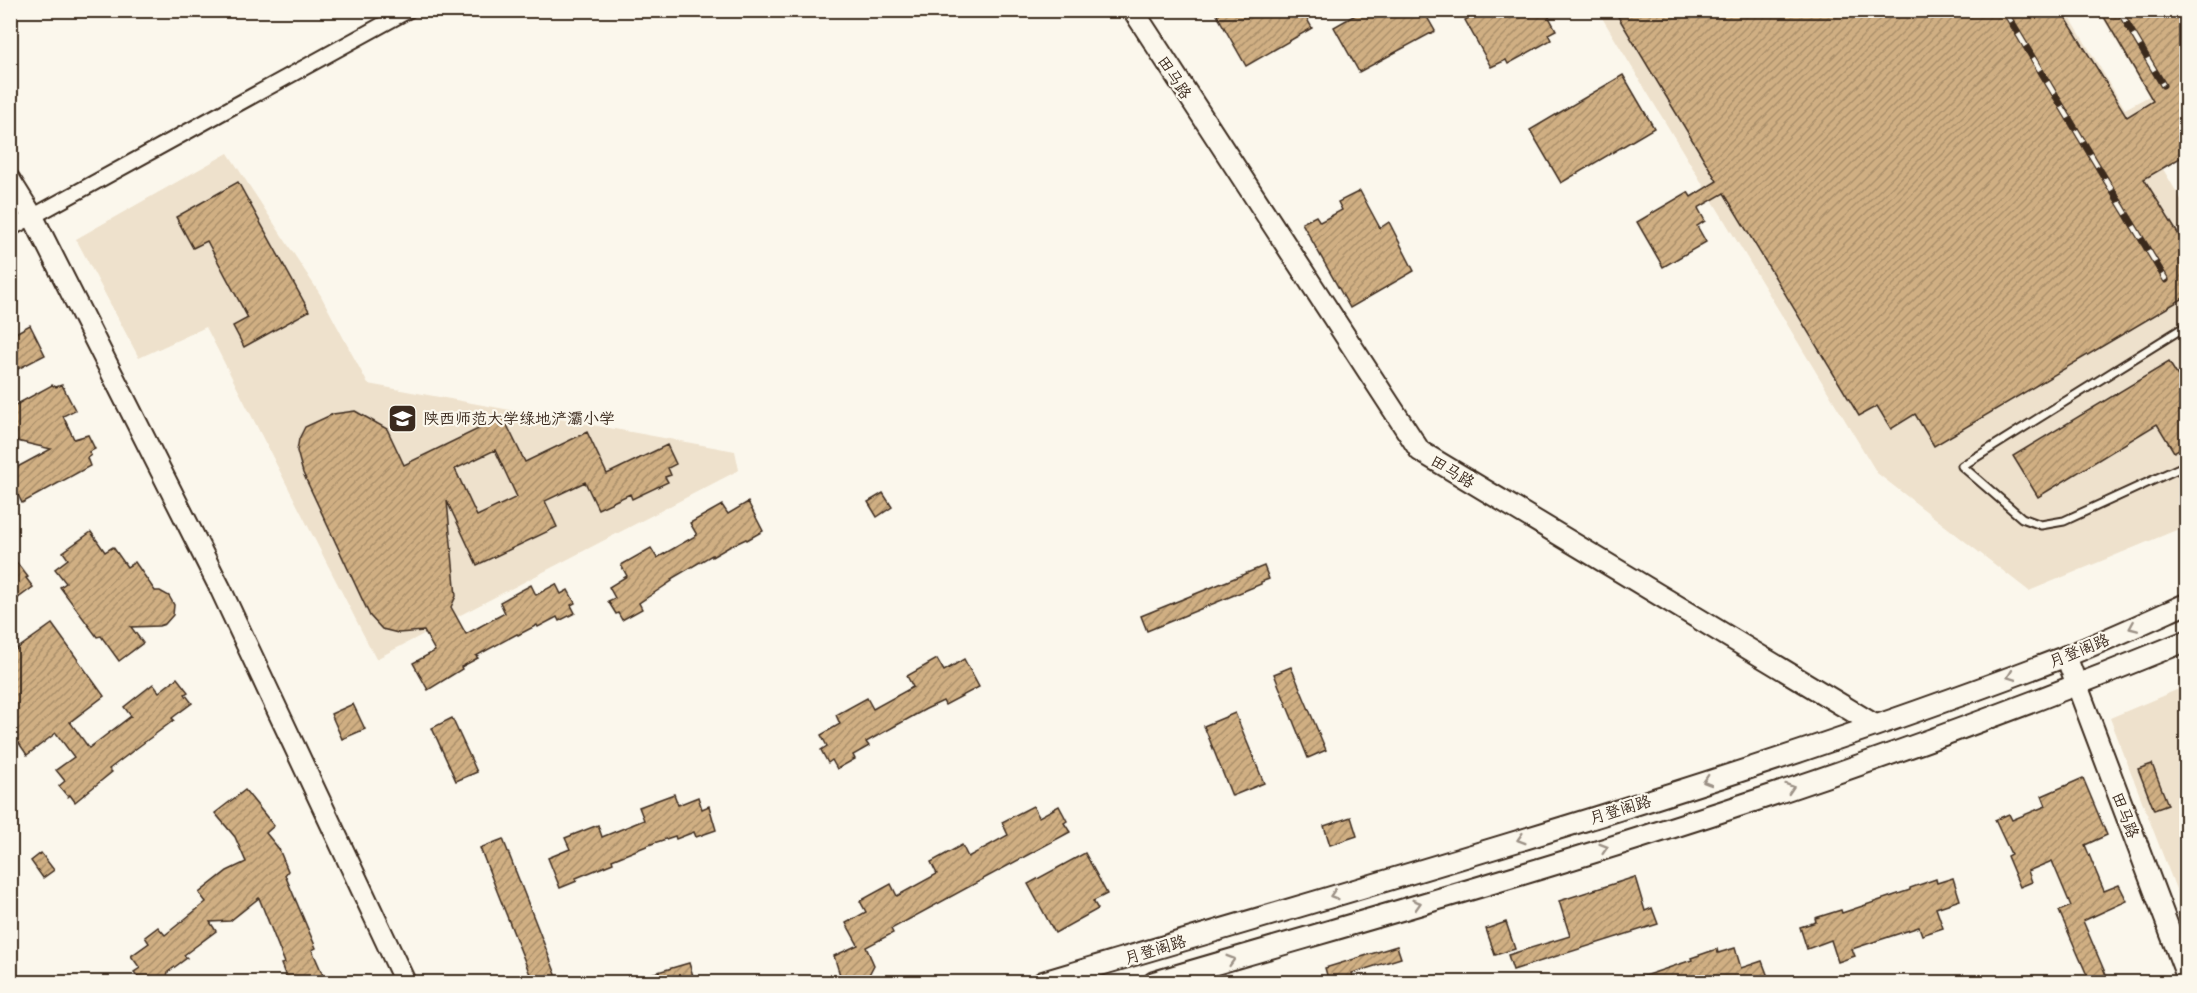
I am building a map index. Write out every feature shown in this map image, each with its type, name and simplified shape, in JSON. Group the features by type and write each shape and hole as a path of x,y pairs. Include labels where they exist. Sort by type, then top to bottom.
{"main road":[{"name":"田马路","path":"1133,10 1420,451 1875,725"},
{"path":"10,180 33,217 220,590 405,982"},
{"name":"月登阁路","path":"1043,982 1633,806 1875,725 2066,656 2187,604"},
{"name":"月登阁路","path":"1154,982 1651,834 1886,756 2077,686 2187,641"},
{"name":"田马路","path":"2066,656 2187,974"}],"street":[{"path":"10,229 409,10"}],"lane":[{"path":"2187,326 1962,466 2022,518 2041,525 2064,521 2187,465"}],"shaded area":[{"path":"1598,11 2066,11 2125,109 2149,96 2099,11 2186,11 2186,161 2181,152 2160,164 2186,208 2186,526 2029,591 1877,473"},
{"name":"陕西师范大学绿地浐灞小学","path":"228,153 320,294 368,384 735,451 739,470 376,659 206,327 139,358 76,239"},
{"path":"2186,686 2186,915 2110,718"}],"building":[{"path":"1225,10 1302,10 1312,28 1246,66 1217,15"},
{"path":"1364,10 1423,10 1435,31 1359,72 1334,27"},
{"path":"1482,10 1545,10 1556,30 1548,34 1551,40 1508,64 1506,60 1491,67 1465,20"},
{"path":"1614,10 2061,10 2127,117 2153,101 2100,10 2187,10 2187,154 2144,179 2187,248 2187,296 1934,446 1915,414 1891,429 1877,406 1859,416 1724,193 1698,208 1705,221 1697,226 1706,242 1663,267 1637,222 1688,192 1691,197 1717,181"},
{"path":"1623,75 1654,128 1561,183 1530,130"},
{"path":"238,182 309,311 244,347 233,326 248,318 207,241 193,248 176,217"},
{"path":"1360,191 1380,228 1389,222 1414,271 1350,308 1302,223 1316,216 1320,222 1342,210 1338,202"},
{"path":"30,325 45,355 10,373 10,336"},
{"path":"2169,362 2187,391 2187,444 2174,452 2157,424 2038,497 2013,456"},
{"path":"52,385 56,387 62,385 75,410 63,416 74,439 88,435 95,449 89,452 91,455 87,458 90,466 22,503 18,495 10,499 10,471 51,449 17,441 10,430 10,408"},
{"path":"355,411 387,429 404,465 503,417 525,462 587,432 607,474 667,445 676,464 668,468 671,475 665,477 668,482 632,499 630,494 598,509 585,482 545,501 557,527 477,565 447,501 456,596 451,607 466,634 505,613 500,602 531,585 536,595 556,584 561,594 568,590 575,603 571,605 575,613 559,621 557,617 517,634 476,656 478,658 428,690 413,663 435,651 424,631 398,633 382,629 370,616 303,473 297,451 299,439 305,427 333,414","holes":["495,450 517,497 477,516 455,469"]},
{"path":"883,493 892,507 877,517 868,502"},
{"path":"748,502 763,531 712,557 712,555 671,579 672,581 639,603 642,609 622,620 618,613 616,614 608,601 615,598 609,587 627,576 621,565 651,548 657,558 697,535 690,523 722,505 728,514"},
{"path":"91,532 105,552 113,547 127,567 135,562 155,591 169,596 174,605 173,615 165,624 131,627 143,643 119,661 101,636 97,637 60,587 66,583 55,569 68,559 63,552"},
{"path":"10,554 33,587 10,604"},
{"path":"1264,566 1269,579 1261,584 1147,631 1141,616"},
{"path":"52,624 104,696 70,722 89,748 131,716 124,707 153,684 159,692 177,678 188,692 185,694 192,703 172,718 174,720 109,769 112,772 75,802 59,786 65,781 56,770 74,757 56,733 27,755 10,730 10,654"},
{"path":"937,659 944,671 964,659 979,687 945,705 943,701 926,709 866,742 869,746 853,755 855,759 837,769 832,760 828,763 821,750 827,746 821,735 840,724 836,715 867,698 873,709 913,687 907,676"},
{"path":"1291,667 1326,750 1308,758 1274,674"},
{"path":"353,704 365,729 342,739 331,714"},
{"path":"1235,713 1264,783 1232,796 1204,726"},
{"path":"452,718 477,772 456,781 432,728"},
{"path":"2152,764 2168,805 2154,810 2138,769"},
{"path":"2083,778 2107,835 2085,845 2104,891 2119,885 2127,901 2083,921 2109,982 2090,982 2059,911 2071,906 2052,861 2028,871 2032,882 2020,887 2007,856 2011,854 1995,820 2009,814 2012,820 2046,806 2042,796"},
{"path":"245,790 274,826 266,833 279,849 288,871 285,875 316,948 312,950 326,982 288,982 281,964 285,963 259,898 230,921 210,922 216,931 184,955 187,958 159,982 142,982 134,972 140,968 131,956 149,943 145,937 158,927 165,935 206,902 199,893 227,871 246,862 235,837 215,813"},
{"path":"674,794 678,805 698,797 702,809 709,806 716,830 696,837 694,832 676,839 675,836 654,843 612,860 613,863 576,878 577,881 560,888 548,858 570,849 565,838 598,825 602,837 644,820 639,807"},
{"path":"1033,806 1039,817 1059,806 1067,821 1064,823 1070,832 891,929 893,933 866,947 874,965 866,980 837,982 840,975 834,956 858,945 846,923 866,912 860,901 891,884 897,896 937,874 931,862 962,845 968,857 1008,835 1002,822"},
{"path":"1351,817 1357,836 1330,845 1324,826"},
{"path":"503,839 557,977 543,982 533,982 480,848"},
{"path":"41,853 54,870 43,878 31,861"},
{"path":"1085,853 1107,894 1093,901 1098,909 1055,933 1028,884"},
{"path":"1635,877 1645,911 1652,908 1658,924 1513,970 1508,955 1570,936 1559,901"},
{"path":"1953,878 1960,900 1936,908 1943,928 1922,935 1919,927 1852,949 1855,956 1838,962 1831,940 1807,949 1800,927 1816,922 1815,918 1841,910 1842,913 1936,879 1937,883"},
{"path":"1506,922 1515,949 1495,955 1486,929"},
{"path":"1397,946 1401,958 1352,973 1354,982 1329,982 1325,968"},
{"path":"1735,948 1741,968 1762,961 1770,982 1632,982 1632,980 1717,949 1718,953"},
{"path":"689,963 695,982 635,982 634,979"}],"railway":[{"path":"2004,10 2166,280"},
{"path":"2119,10 2163,85"}],"place":[{"name":"陕西师范大学绿地浐灞小学","path":"402,418"}]}
